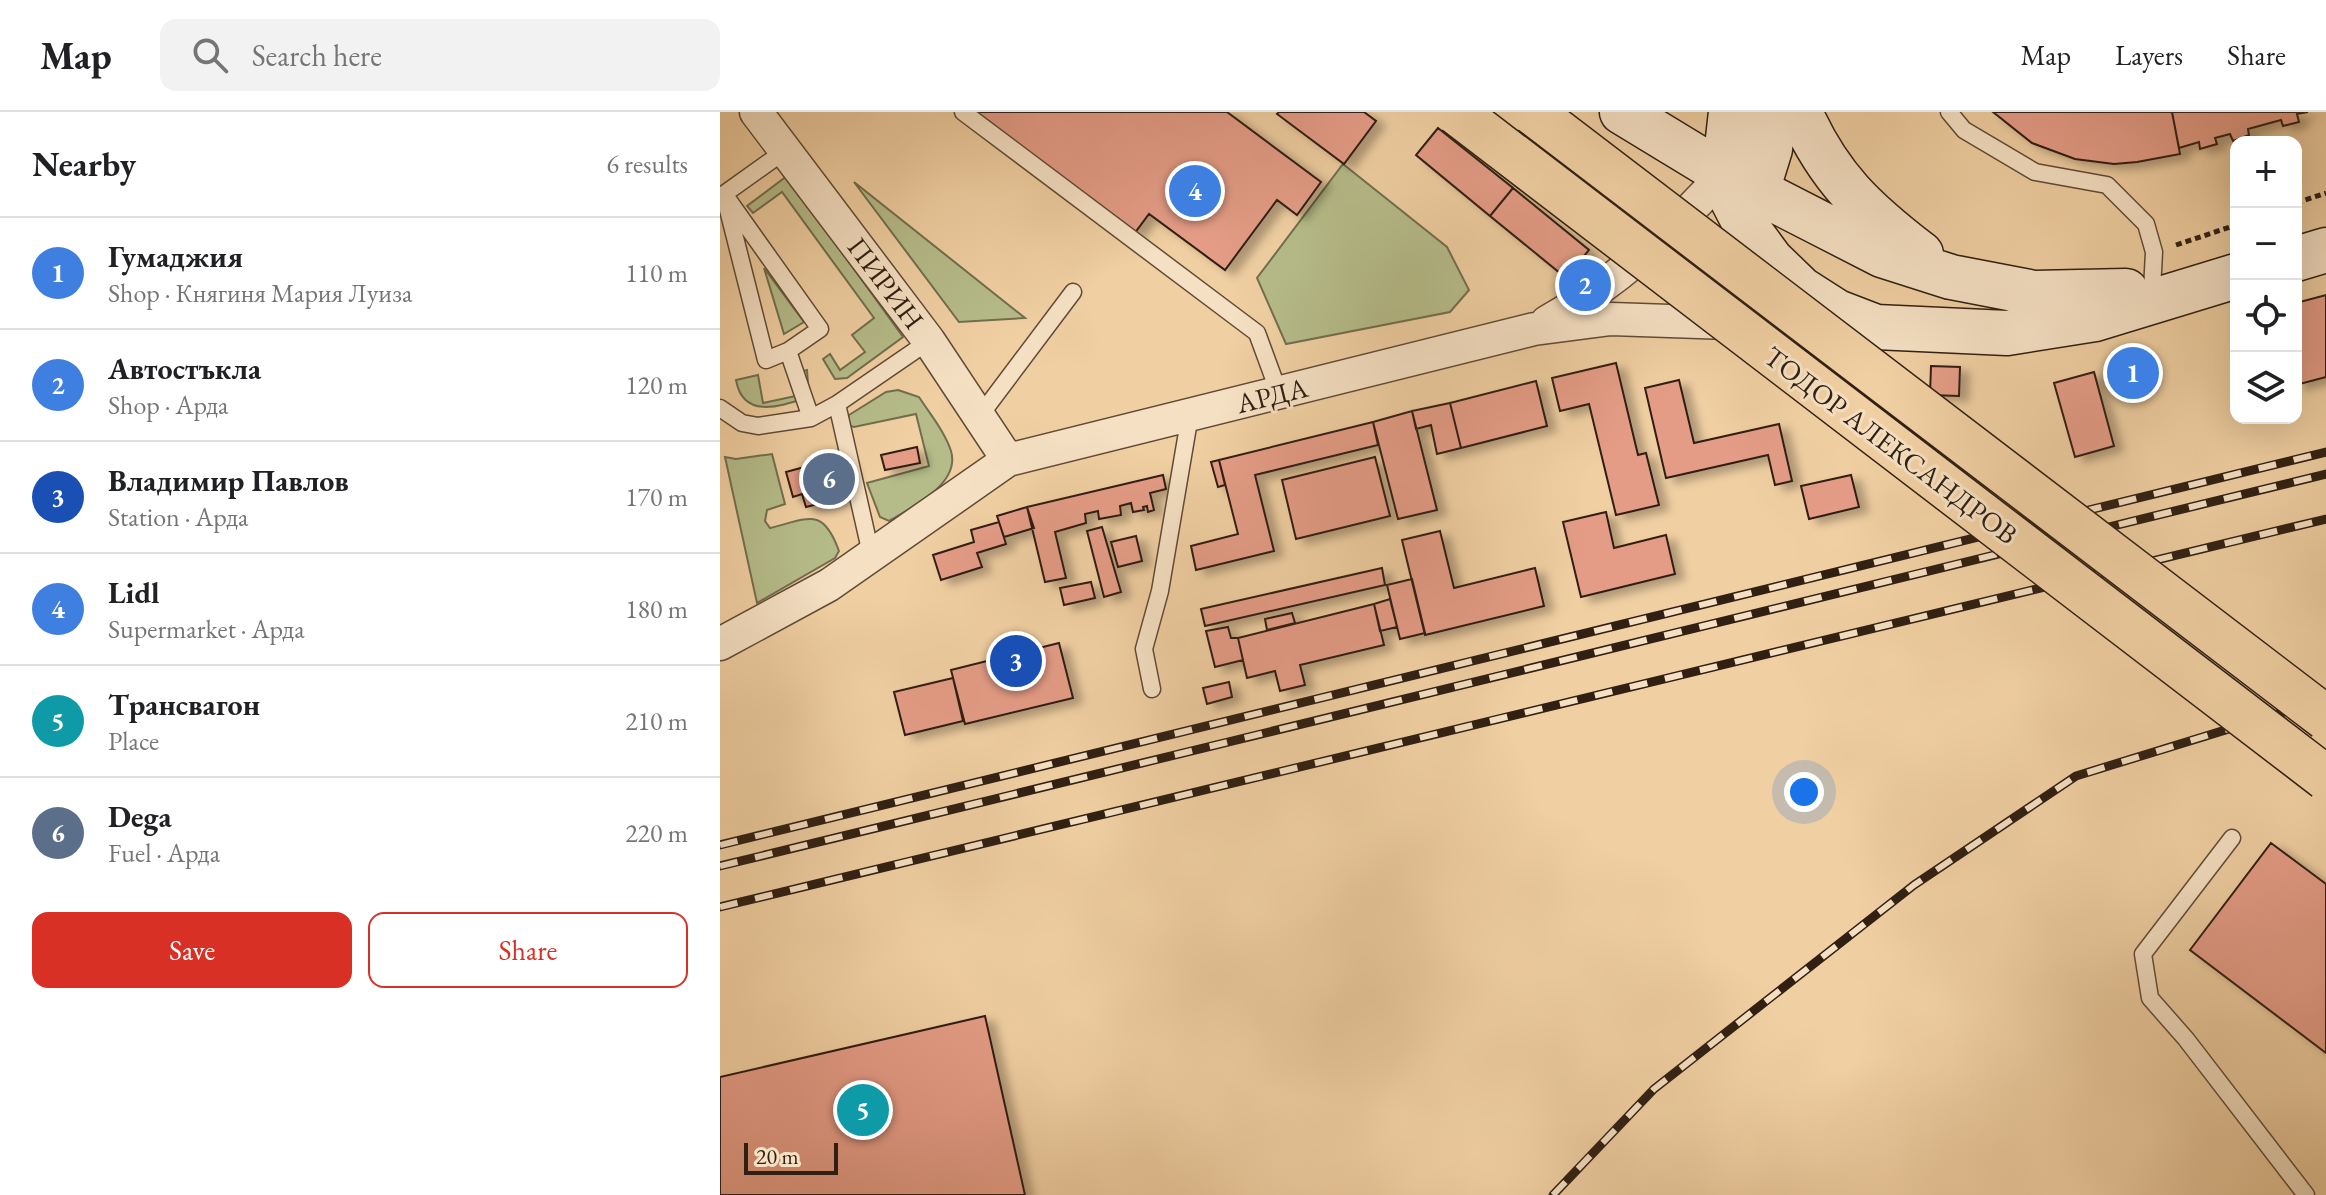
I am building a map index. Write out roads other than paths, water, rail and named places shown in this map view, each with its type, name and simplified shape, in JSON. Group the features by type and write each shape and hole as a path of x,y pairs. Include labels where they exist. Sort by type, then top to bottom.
{"main road":[{"name":"ТОДОР АЛЕКСАНДРОВ","path":"1456,112 2326,778"},
{"name":"ТОДОР АЛЕКСАНДРОВ","path":"1532,112 2326,718"},
{"path":"1731,112 1743,197 1771,260 1801,289 1837,312 1876,327 2007,333 2095,319 2230,277"},
{"path":"1743,197 1770,149 1773,112"},
{"path":"1800,112 1823,160 1839,181 1865,209 1951,277"},
{"path":"1633,114 1743,197 1882,255 1951,277 2034,293 2153,271 2230,276"},
{"path":"2302,257 2326,250"}],"street":[{"name":"ПИРИН","path":"756,112 929,341 1008,460"},
{"path":"1611,319 1668,294 1705,268 1743,197"},
{"path":"1534,329 1584,301 1649,250 1743,197"},
{"name":"АРДА","path":"720,644 829,585 1008,460 1534,329 1611,319 1876,327"}],"lane":[{"path":"963,112 1257,333 1279,393"},
{"path":"1949,112 1964,130 2035,172 2107,185 2146,224 2153,271"},
{"path":"722,196 786,150"},
{"path":"722,196 820,329 788,351 766,360 722,196"},
{"path":"979,417 1073,292"},
{"path":"720,408 742,423 758,426 811,418 837,404 929,341"},
{"path":"788,351 811,418"},
{"path":"837,404 871,554"},
{"path":"1152,689 1144,649 1160,591 1190,415"},
{"path":"2232,838 2143,954 2150,998 2186,1039 2306,1195"}],"railway":[{"path":"720,845 2326,452"},
{"path":"720,866 2326,474"},
{"path":"720,907 2326,519"},
{"path":"1553,1195 1654,1089 1914,885 2076,776 2326,699"}],"place":[{"name":"Lidl","path":"1195,191"},
{"name":"Автостъкла","path":"1585,285"},
{"name":"Гумаджия","path":"2133,373"},
{"name":"Dega","path":"829,479"},
{"name":"Владимир Павлов","path":"1016,661"},
{"name":"Tрансвагон","path":"863,1110"}]}
